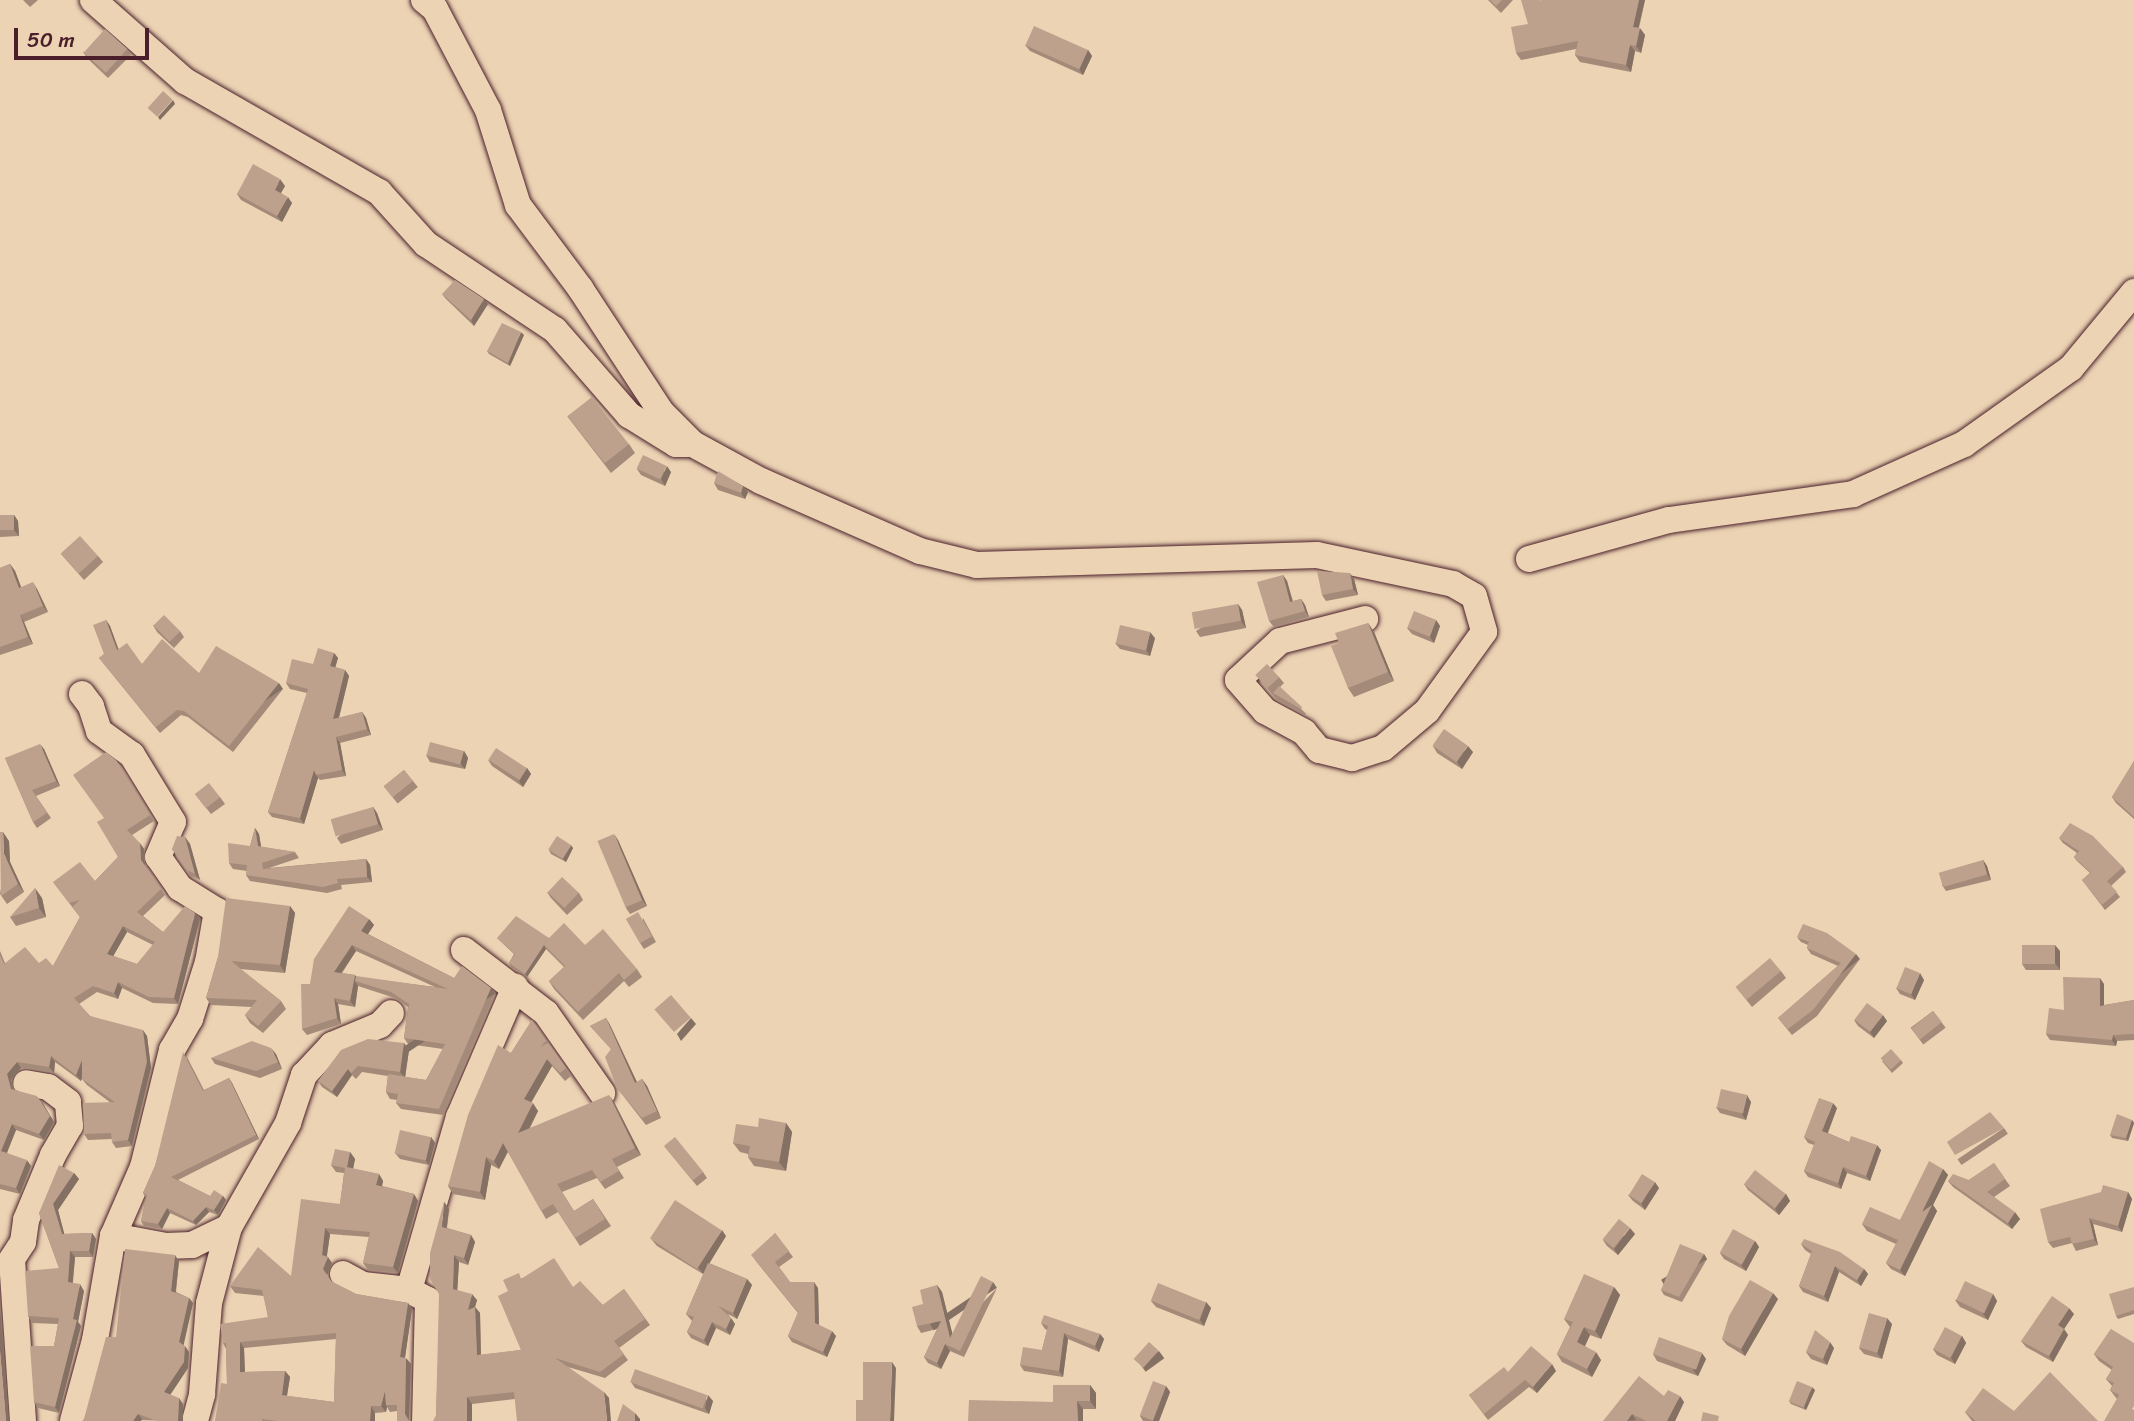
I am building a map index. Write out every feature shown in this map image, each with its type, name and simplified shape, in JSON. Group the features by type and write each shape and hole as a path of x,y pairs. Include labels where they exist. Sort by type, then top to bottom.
{"street":[{"path":"93,0 185,81 379,192 426,244 555,330 642,428 676,444 693,444"},
{"path":"424,0 435,9 488,110 518,205 580,288 661,412 693,444 761,481 919,551 977,565 1317,555 1453,584 1474,596 1484,632 1427,711 1383,748 1352,758 1319,750 1304,732 1265,711 1238,680 1280,641 1365,619"},
{"path":"1530,559 1669,520 1853,495 1964,444 2071,368 2134,292"},
{"path":"73,1421 95,1340 113,1236 147,1156 172,1050 190,1018 208,962 217,911 180,888 158,857 173,822 132,755 99,731 91,706 82,694"},
{"path":"464,950 546,1013 602,1093"},
{"path":"409,1290 459,1117 515,987"},
{"path":"195,1421 202,1394 209,1303 229,1227 288,1123 304,1075 332,1045 380,1024 391,1013"},
{"path":"23,1421 12,1259 53,1155 70,1126 68,1101 48,1087 26,1083"},
{"path":"113,1236 166,1246 192,1245 229,1227"},
{"path":"343,1274 363,1285 409,1290 428,1300 430,1311 425,1421"}],"building":[{"path":"1490,0 1502,0 1496,6"},
{"path":"1521,0 1639,0 1633,27 1640,28 1636,46 1630,45 1626,65 1575,55 1578,41 1516,53 1511,27 1528,24"},
{"path":"1034,26 1088,50 1079,69 1025,45"},
{"path":"105,29 127,49 106,73 84,53"},
{"path":"163,91 173,100 157,117 148,108"},
{"path":"253,164 280,179 275,190 288,197 277,216 237,194"},
{"path":"455,280 484,299 471,320 442,294"},
{"path":"502,323 521,332 508,363 487,351"},
{"path":"592,397 629,444 605,463 568,416"},
{"path":"643,455 667,466 660,480 637,469"},
{"path":"718,471 743,486 741,493 714,483"},
{"path":"0,515 14,515 14,530 0,530"},
{"path":"80,536 98,556 79,573 61,553"},
{"path":"10,564 19,588 33,582 43,606 20,615 28,637 0,647 0,568"},
{"path":"1317,571 1350,573 1353,589 1322,595"},
{"path":"1283,575 1290,602 1301,599 1305,611 1269,621 1257,582"},
{"path":"1238,604 1241,621 1195,629 1192,612"},
{"path":"1414,611 1436,620 1430,637 1407,628"},
{"path":"164,615 180,631 170,642 153,626"},
{"path":"106,620 117,650 127,643 142,664 162,639 199,673 216,646 279,683 229,746 184,711 177,710 156,727 99,658 104,654 93,625"},
{"path":"1368,623 1388,672 1348,688 1331,646 1339,643 1335,633"},
{"path":"1120,625 1150,632 1146,650 1116,644"},
{"path":"318,648 334,653 330,666 345,670 333,719 362,712 367,729 336,737 342,770 316,775 314,770 300,818 268,812 308,689 286,683 292,659 313,664"},
{"path":"1267,664 1279,677 1268,688 1255,675"},
{"path":"1279,686 1302,707 1301,709 1273,693"},
{"path":"1444,729 1468,746 1456,762 1433,745"},
{"path":"430,742 464,751 460,765 426,756"},
{"path":"40,744 56,781 32,790 47,813 33,822 5,758"},
{"path":"496,748 527,768 519,780 488,760"},
{"path":"106,752 116,760 150,815 127,830 140,843 141,860 161,889 137,912 163,932 185,906 195,913 174,998 149,997 118,982 114,993 93,986 74,998 90,1016 143,1030 147,1062 128,1140 112,1142 111,1133 84,1134 83,1103 115,1102 82,1079 82,1060 76,1075 51,1056 49,1067 17,1062 7,1074 11,1089 37,1096 50,1116 39,1134 12,1124 1,1151 27,1160 16,1188 0,1184 0,955 4,964 25,947 39,963 46,958 53,966 80,917 72,907 80,900 69,903 53,882 80,862 95,881 118,857 97,822 104,818 73,775","holes":["123,926 155,942 137,964 107,954"]},
{"path":"2134,761 2134,817 2112,797"},
{"path":"404,770 413,781 393,797 384,786"},
{"path":"209,783 220,797 206,808 195,794"},
{"path":"373,807 378,824 336,836 331,819"},
{"path":"2070,823 2093,836 2123,867 2107,881 2117,892 2102,905 2082,880 2091,873 2074,857 2079,851 2059,838"},
{"path":"255,828 258,846 295,852 262,863 263,869 366,859 367,877 337,879 338,883 323,887 246,875 247,865 229,863 228,843 250,846"},
{"path":"0,832 3,832 4,854 18,884 1,896"},
{"path":"614,834 642,900 626,907 597,841"},
{"path":"177,836 185,837 195,874 187,870 172,849"},
{"path":"557,836 571,845 563,859 548,849"},
{"path":"1983,860 1987,874 1943,887 1939,873"},
{"path":"562,877 579,893 564,908 548,892"},
{"path":"35,888 39,908 10,917"},
{"path":"226,898 290,906 280,965 231,961 281,1001 258,1026 245,1015 257,1000 206,998 218,957"},
{"path":"349,906 369,919 361,931 454,978 462,966 491,988 439,1109 396,1103 398,1094 386,1092 388,1074 426,1080 445,1044 404,1038 409,1004 391,992 355,981 356,976 448,989 352,945 334,972 355,975 350,1001 334,998 337,1018 302,1029 301,984 310,984 314,959"},
{"path":"638,912 652,936 640,943 626,919"},
{"path":"516,916 549,938 525,974 509,963 515,954 497,938"},
{"path":"564,923 585,945 603,929 637,969 624,980 619,973 578,1012 549,981 565,966 543,944"},
{"path":"1803,924 1827,933 1856,954 1813,1010 1788,1029 1778,1018 1841,963 1807,948 1809,941 1797,937"},
{"path":"2022,945 2055,945 2055,964 2022,964"},
{"path":"1770,958 1781,971 1746,1000 1736,987"},
{"path":"1905,967 1920,973 1911,994 1896,988"},
{"path":"2063,977 2100,978 2100,1006 2134,1000 2134,1034 2113,1035 2112,1040 2046,1034 2049,1008 2064,1010"},
{"path":"671,995 691,1018 674,1032 654,1009"},
{"path":"1867,1003 1883,1015 1870,1032 1854,1020"},
{"path":"1933,1011 1942,1022 1920,1040 1911,1029"},
{"path":"606,1018 635,1083 642,1079 657,1111 642,1118 617,1088 605,1057 611,1049 590,1026"},
{"path":"532,1020 546,1041 540,1047 548,1043 566,1068 560,1073 547,1059 524,1099 533,1103 518,1133 609,1095 635,1148 612,1159 619,1171 600,1182 592,1170 557,1184 574,1211 593,1199 605,1219 575,1238 553,1204 541,1211 503,1143 494,1161 486,1157 480,1192 448,1186 468,1115 498,1045 511,1053"},
{"path":"368,1039 404,1043 400,1072 358,1066 351,1073 348,1069 332,1091 318,1081 341,1050"},
{"path":"252,1041 271,1048 278,1062 256,1071 211,1058"},
{"path":"1891,1049 1901,1060 1891,1070 1881,1058"},
{"path":"183,1052 203,1091 229,1078 256,1135 171,1177 210,1196 214,1190 223,1196 214,1210 206,1207 193,1221 167,1208 158,1224 141,1221 147,1195 143,1193 155,1166"},
{"path":"1721,1089 1747,1095 1743,1114 1717,1108"},
{"path":"1819,1098 1833,1103 1822,1131 1849,1142 1851,1136 1877,1145 1866,1176 1843,1167 1838,1183 1804,1171 1815,1142 1804,1137"},
{"path":"1990,1112 2004,1128 1955,1155 1947,1142"},
{"path":"2117,1114 2132,1120 2126,1138 2110,1135"},
{"path":"759,1118 786,1123 779,1162 748,1157 750,1146 733,1143 736,1124 758,1127"},
{"path":"400,1130 431,1137 426,1161 395,1153"},
{"path":"675,1137 703,1172 692,1181 664,1146"},
{"path":"335,1149 350,1152 347,1167 379,1174 376,1185 414,1194 393,1267 363,1263 370,1232 325,1228 322,1255 328,1257 323,1269 331,1281 356,1294 408,1303 400,1357 406,1358 405,1414 409,1421 397,1421 397,1405 386,1405 385,1391 381,1406 371,1406 370,1421 215,1421 221,1383 227,1384 226,1343 223,1343 220,1324 268,1317 262,1290 230,1286 258,1247 291,1276 301,1199 340,1204 345,1168 331,1165","holes":["336,1333 334,1402 282,1395 285,1371 240,1372 240,1342"]},
{"path":"1929,1161 1943,1169 1922,1212 1932,1205 1900,1270 1886,1263 1898,1240 1862,1224 1870,1207 1900,1220"},
{"path":"1994,1163 2005,1179 1987,1192 2015,1212 2008,1223 1948,1181 1953,1174 1969,1180"},
{"path":"59,1165 74,1173 53,1204 62,1234 92,1233 89,1251 70,1251 68,1282 80,1284 73,1319 77,1320 55,1407 34,1402 30,1346 54,1346 59,1318 28,1316 25,1271 59,1268 39,1213"},
{"path":"1755,1170 1786,1194 1775,1208 1744,1184"},
{"path":"1642,1174 1655,1182 1641,1203 1629,1195"},
{"path":"2103,1185 2128,1192 2118,1226 2089,1218 2094,1239 2072,1244 2070,1237 2048,1242 2040,1209 2101,1192"},
{"path":"675,1200 722,1230 697,1269 650,1239"},
{"path":"444,1202 442,1227 471,1235 464,1258 454,1255 453,1289 472,1294 468,1310 475,1307 477,1355 521,1350 498,1296 508,1291 503,1280 519,1273 521,1279 554,1258 573,1287 580,1281 603,1305 624,1289 645,1319 614,1341 624,1354 600,1372 555,1358 604,1392 607,1421 517,1421 514,1392 467,1397 467,1421 433,1421 436,1415 439,1294 430,1279 430,1253"},
{"path":"1619,1219 1630,1228 1614,1248 1603,1239"},
{"path":"1733,1229 1755,1241 1742,1265 1720,1253"},
{"path":"775,1233 789,1251 775,1262 790,1282 814,1282 815,1323 832,1331 823,1352 788,1336 798,1312 751,1255"},
{"path":"1804,1239 1840,1252 1864,1269 1857,1280 1835,1266 1824,1296 1799,1286 1812,1251 1801,1244"},
{"path":"1680,1244 1704,1254 1679,1297 1661,1290"},
{"path":"125,1249 175,1255 171,1291 189,1298 179,1342 185,1346 184,1362 164,1392 179,1398 178,1421 157,1421 138,1414 133,1421 82,1421 106,1337 116,1337"},
{"path":"708,1263 747,1279 733,1313 718,1306 731,1318 726,1329 712,1322 704,1340 687,1332 694,1317 686,1314"},
{"path":"1584,1274 1614,1287 1595,1331 1584,1327 1577,1342 1596,1352 1587,1369 1557,1354 1573,1322 1564,1319"},
{"path":"981,1276 993,1282 960,1351 945,1344 937,1363 924,1357 941,1321 917,1326 912,1307 923,1304 920,1290 937,1285 950,1338"},
{"path":"1750,1280 1773,1293 1741,1349 1722,1339 1729,1316"},
{"path":"1965,1281 1993,1294 1984,1313 1956,1300"},
{"path":"1158,1283 1206,1302 1199,1320 1151,1301"},
{"path":"2134,1287 2134,1310 2116,1316 2109,1294"},
{"path":"2052,1296 2069,1308 2058,1325 2064,1329 2049,1356 2021,1341"},
{"path":"1869,1313 1887,1318 1877,1353 1859,1348"},
{"path":"1044,1315 1100,1334 1095,1346 1064,1333 1059,1371 1020,1365 1023,1347 1042,1350 1048,1326 1041,1323"},
{"path":"1945,1327 1962,1336 1950,1358 1933,1349"},
{"path":"2111,1329 2134,1343 2134,1421 2104,1421 2119,1395 2110,1390 2114,1383 2106,1379 2113,1367 2094,1354"},
{"path":"1815,1330 1830,1342 1823,1359 1806,1352"},
{"path":"1659,1337 1702,1353 1696,1370 1653,1354"},
{"path":"1149,1342 1159,1351 1143,1368 1134,1359"},
{"path":"1531,1346 1552,1364 1533,1387 1525,1380 1484,1414 1469,1395 1504,1367 1508,1372"},
{"path":"0,1351 6,1421 0,1421"},
{"path":"863,1362 892,1362 890,1421 856,1421 856,1400 863,1400"},
{"path":"635,1369 707,1395 703,1408 630,1382"},
{"path":"2050,1372 2098,1421 1976,1421 1965,1412 1983,1388 2014,1411"},
{"path":"1639,1376 1664,1396 1668,1390 1680,1396 1667,1421 1646,1421 1632,1414 1627,1421 1603,1421"},
{"path":"1153,1381 1166,1386 1153,1421 1140,1416"},
{"path":"1797,1381 1812,1387 1804,1407 1789,1401"},
{"path":"1053,1385 1090,1385 1090,1401 1077,1401 1078,1421 968,1421 969,1400 1053,1402"},
{"path":"623,1404 635,1413 635,1421 617,1421"},
{"path":"1703,1412 1719,1416 1718,1421 1701,1421"}]}
